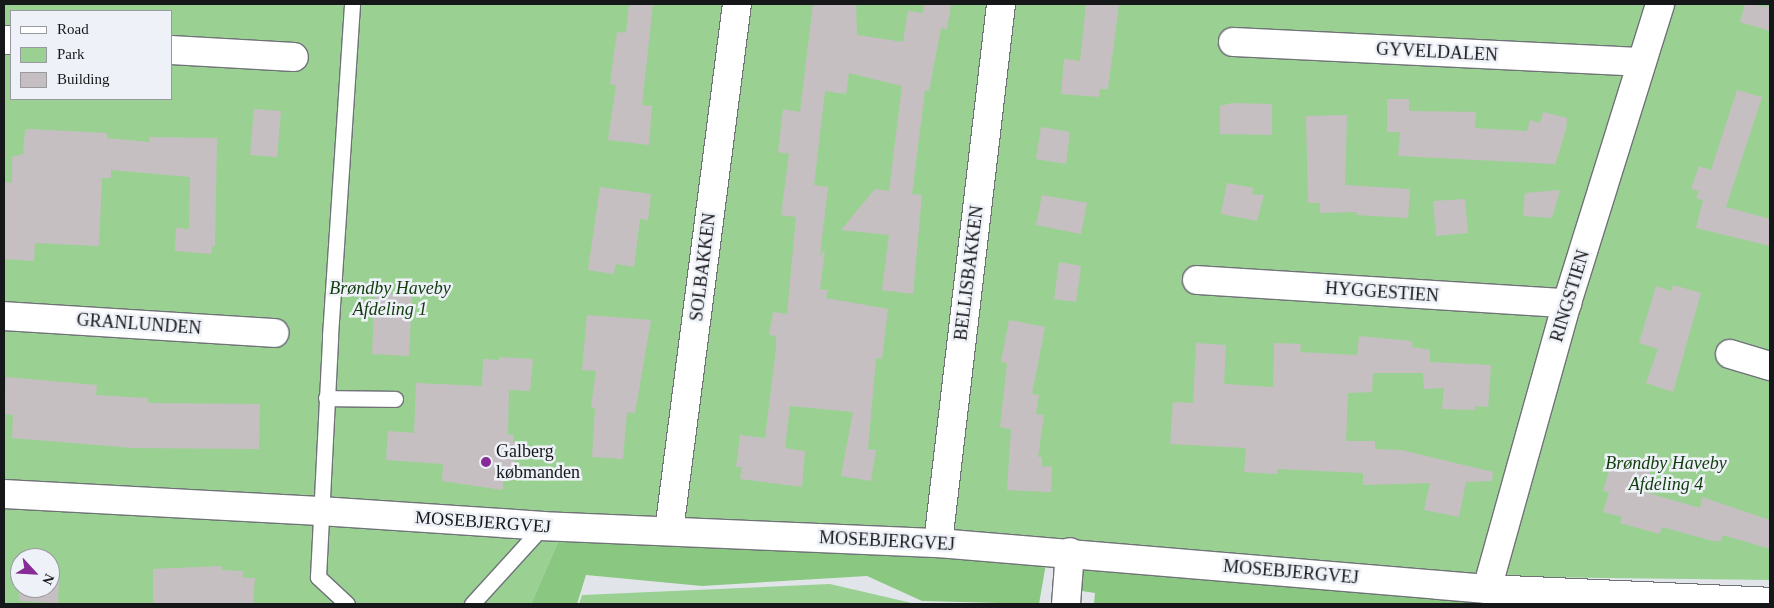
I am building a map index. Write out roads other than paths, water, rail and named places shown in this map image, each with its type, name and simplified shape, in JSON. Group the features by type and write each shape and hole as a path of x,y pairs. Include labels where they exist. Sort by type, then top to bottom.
{"street":[{"name":"SOLBAKKEN","path":"669,531 737,4"},
{"name":"BELLISBAKKEN","path":"938,543 1001,4"},
{"name":"RINGSTIEN","path":"1487,589 1567,303 1660,4"},
{"name":"GYVELDALEN","path":"1233,42 1641,62"},
{"path":"172,50 294,57"},
{"name":"HYGGESTIEN","path":"1197,280 1567,303"},
{"name":"GRANLUNDEN","path":"4,316 274,333"},
{"path":"1730,354 1770,366"},
{"name":"MOSEBJERGVEJ","path":"4,494 320,511 543,526 938,543 1070,552 1487,589 1770,602"},
{"path":"1066,604 1070,552"}],"lane":[{"path":"347,604 318,577 326,398 352,4"},
{"path":"326,398 395,399"},
{"path":"472,604 543,526"}],"place":[{"name":"Galberg købmanden","path":"486,462"}],"park label":[{"name":"Brøndby Haveby Afdeling 1","path":"390,299"},
{"name":"Brøndby Haveby Afdeling 4","path":"1666,474"}]}
